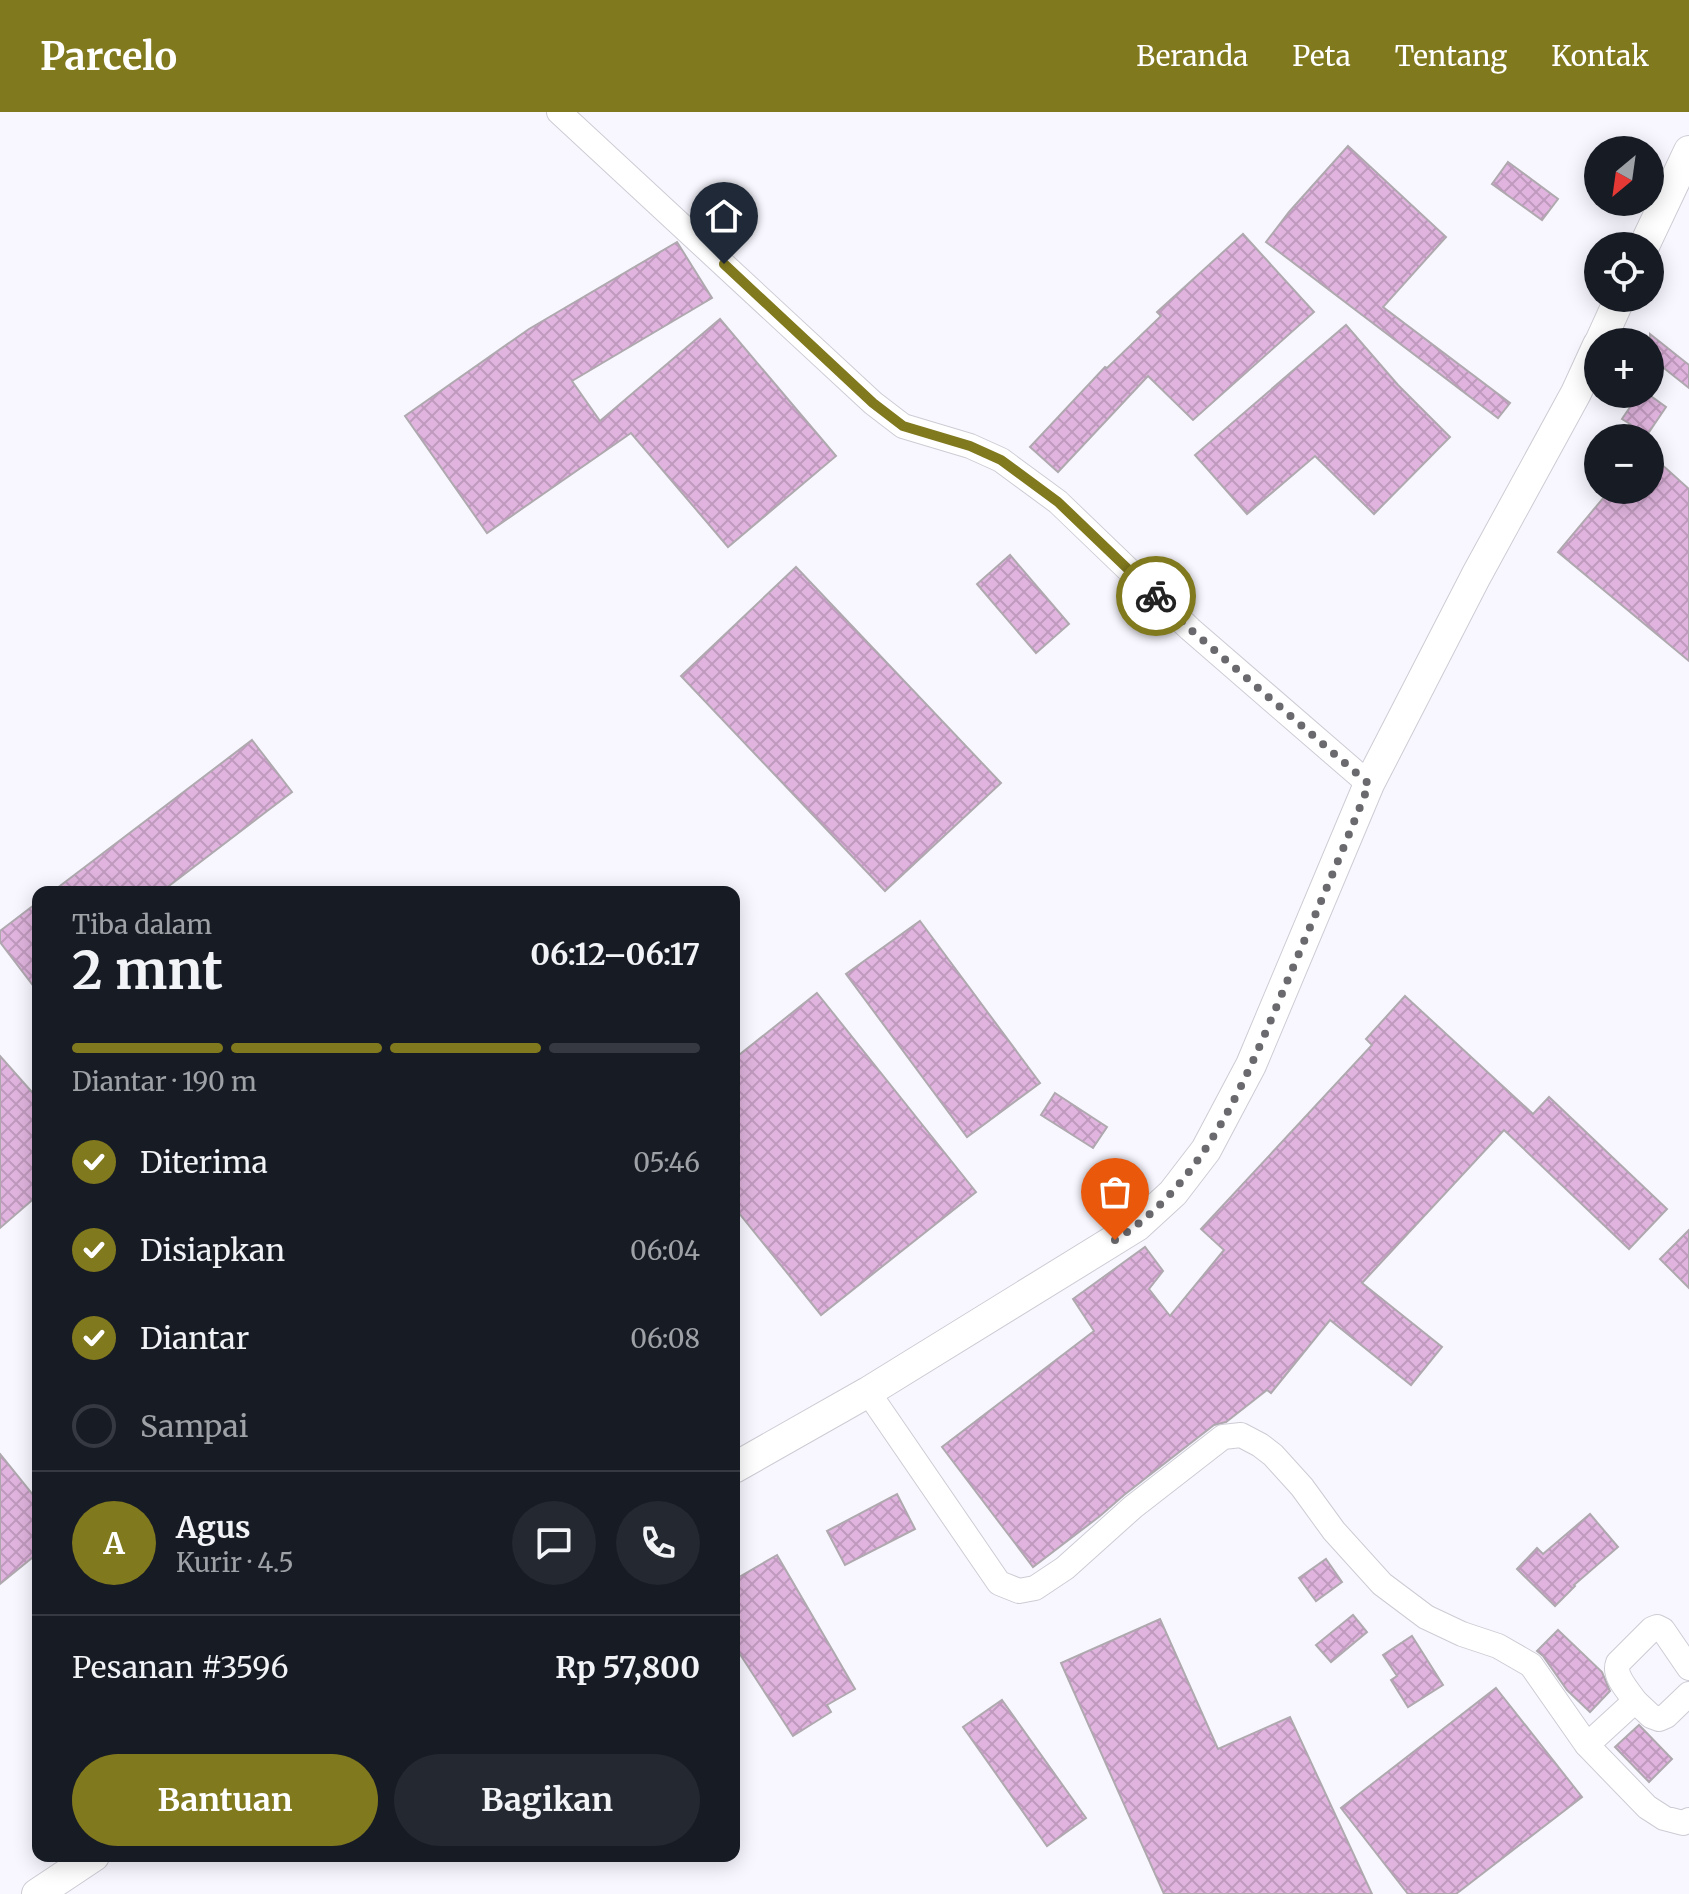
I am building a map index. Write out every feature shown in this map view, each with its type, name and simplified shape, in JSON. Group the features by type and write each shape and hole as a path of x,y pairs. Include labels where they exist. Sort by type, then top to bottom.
{"main road":[{"path":"1651,232 1689,151"},
{"path":"740,1465 868,1392 1137,1226 1173,1193 1206,1150 1251,1065 1369,784 1584,376"},
{"path":"37,1894 85,1862"}],"street":[{"path":"559,112 873,403 903,426 970,446 1001,460 1058,502 1190,629 1369,784"},
{"path":"868,1392 999,1583 1019,1591 1035,1588 1065,1568 1133,1507 1223,1437 1241,1435 1273,1455 1302,1487 1334,1531 1382,1584 1426,1617 1498,1646 1531,1665 1587,1745 1647,1807 1664,1818 1683,1823 1689,1820"},
{"path":"1689,1668 1663,1630 1657,1627 1618,1663 1616,1669 1635,1701 1659,1719 1689,1694"},
{"path":"1587,1745 1635,1701"}],"building":[{"path":"1348,146 1446,237 1383,307 1510,403 1498,418 1266,242"},
{"path":"1508,162 1558,199 1542,220 1492,184"},
{"path":"1243,234 1314,312 1193,420 1148,376 1058,472 1030,447 1105,367 1161,316 1157,312"},
{"path":"677,242 712,298 572,381 600,421 720,319 836,456 728,547 631,433 487,533 405,416 529,329"},
{"path":"1346,325 1398,385 1450,437 1374,514 1315,456 1247,514 1195,455"},
{"path":"1664,345 1689,365 1689,388 1664,368"},
{"path":"1666,407 1654,424 1630,424 1622,419 1629,408"},
{"path":"1664,467 1689,489 1689,661 1558,552 1598,504 1664,504"},
{"path":"1010,555 1069,624 1036,653 977,584"},
{"path":"796,567 1001,783 885,891 681,676"},
{"path":"252,740 292,792 169,886 60,886"},
{"path":"32,907 32,984 0,942 0,931"},
{"path":"920,921 1040,1083 967,1137 846,974"},
{"path":"817,993 976,1192 821,1315 740,1214 740,1054"},
{"path":"1405,996 1533,1114 1549,1097 1667,1209 1629,1249 1504,1130 1362,1283 1442,1347 1411,1385 1330,1320 1271,1393 1267,1390 1226,1422 1214,1425 1033,1567 942,1447 1094,1331 1073,1299 1145,1247 1163,1271 1149,1289 1170,1316 1224,1250 1201,1229 1372,1045 1366,1039"},
{"path":"0,1056 32,1092 32,1200 0,1228"},
{"path":"1055,1093 1107,1127 1093,1148 1041,1115"},
{"path":"1689,1230 1689,1288 1660,1259"},
{"path":"0,1454 32,1494 32,1558 0,1584"},
{"path":"897,1494 915,1529 845,1565 827,1531"},
{"path":"1590,1514 1618,1547 1555,1606 1517,1569 1537,1548 1543,1554"},
{"path":"777,1555 855,1689 827,1705 831,1712 793,1736 740,1654 740,1577"},
{"path":"1326,1559 1342,1582 1316,1601 1299,1578"},
{"path":"1353,1615 1367,1632 1331,1662 1316,1645"},
{"path":"1160,1619 1218,1749 1290,1717 1372,1894 1164,1894 1061,1663"},
{"path":"1558,1630 1602,1672 1610,1691 1590,1712 1567,1690 1537,1651"},
{"path":"1412,1636 1443,1685 1408,1707 1391,1680 1397,1676 1383,1655"},
{"path":"1496,1688 1582,1797 1456,1894 1408,1894 1341,1808"},
{"path":"1002,1700 1086,1818 1047,1846 963,1727"},
{"path":"1639,1725 1672,1759 1649,1782 1615,1747"}],"way so far":[{"path":"1115,1240 1137,1226 1173,1193 1206,1150 1251,1065 1369,784 1156,596"}],"route":[{"path":"724,264 873,403 903,426 970,446 1001,460 1058,502 1156,596"}]}
